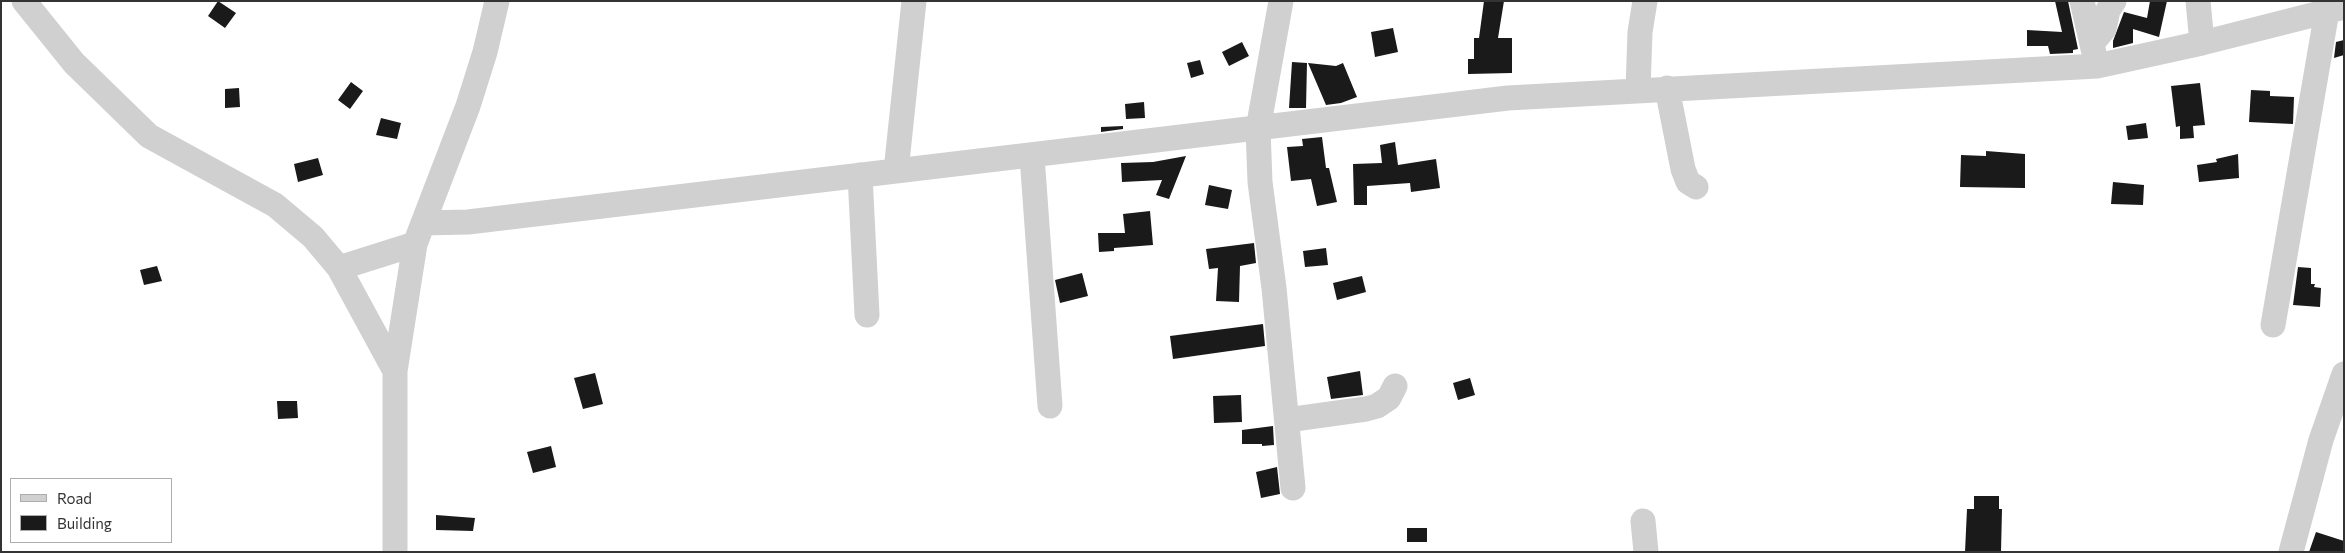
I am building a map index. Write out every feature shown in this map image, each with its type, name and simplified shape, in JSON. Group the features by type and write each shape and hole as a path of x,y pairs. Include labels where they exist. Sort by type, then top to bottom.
{"street":[{"path":"24,1 74,63 149,136 275,205 313,238 339,268 395,371"},
{"path":"394,552 395,371 419,233 468,106 485,52 497,1"},
{"path":"896,171 914,1"},
{"path":"1281,1 1258,129 1260,182 1274,288 1293,488"},
{"path":"1638,90 1640,32 1645,1"},
{"path":"2082,1 2094,54"},
{"path":"2094,54 2104,29 2108,10 2114,1"},
{"path":"2198,1 2202,43"},
{"path":"339,268 419,233 468,222 1508,98 1667,88 2094,54 2202,43 2335,9 2273,325"},
{"path":"1667,88 1683,169 1688,182 1696,187"},
{"path":"1032,156 1050,406"},
{"path":"860,175 866,315"},
{"path":"2291,552 2339,403 2344,374"},
{"path":"1287,420 1366,410 1377,406 1389,398 1395,386"},
{"path":"1643,521 1646,552"}],"building":[{"path":"218,1 236,13 225,28 208,16"},
{"path":"1484,1 1504,1 1498,38 1512,38 1512,73 1468,74 1468,59 1474,59 1474,38 1479,38"},
{"path":"2055,1 2068,1 2078,49 2073,50 2073,53 2050,54 2048,46 2027,46 2027,30 2062,32"},
{"path":"2150,1 2167,1 2159,37 2133,29 2133,43 2113,48 2113,41 2124,12 2147,18"},
{"path":"1393,28 1398,52 1375,57 1371,32"},
{"path":"2344,40 2344,55 2334,58 2336,42"},
{"path":"1242,42 1249,56 1229,66 1222,52"},
{"path":"1200,60 1204,74 1191,78 1187,63"},
{"path":"1292,62 1307,63 1306,108 1289,108"},
{"path":"1308,63 1336,66 1343,63 1357,97 1341,103 1326,105"},
{"path":"351,82 363,91 350,109 338,100"},
{"path":"2200,83 2205,125 2193,126 2194,138 2180,139 2180,126 2176,127 2171,86"},
{"path":"239,88 240,107 225,108 225,89"},
{"path":"2251,90 2270,91 2270,96 2294,97 2293,124 2249,122"},
{"path":"1144,102 1145,118 1126,119 1125,104"},
{"path":"381,118 401,123 397,139 376,135"},
{"path":"2146,123 2148,138 2128,140 2126,126"},
{"path":"1123,126 1123,129 1101,132 1101,127"},
{"path":"1322,137 1326,168 1329,168 1337,202 1317,206 1311,179 1291,181 1287,147 1303,146 1302,139"},
{"path":"1395,142 1398,165 1436,159 1440,188 1411,192 1410,183 1367,186 1367,205 1354,205 1353,164 1382,163 1380,145"},
{"path":"1986,151 2025,154 2025,188 1960,187 1961,155 1986,156"},
{"path":"2238,154 2239,178 2199,182 2197,165 2217,162 2216,159"},
{"path":"1186,156 1169,199 1156,195 1162,180 1122,182 1121,163 1153,162"},
{"path":"318,158 323,175 298,182 294,164"},
{"path":"2113,182 2144,185 2143,205 2111,204"},
{"path":"1209,185 1232,190 1228,209 1205,205"},
{"path":"1150,211 1153,245 1114,248 1114,251 1099,252 1098,233 1125,233 1123,214"},
{"path":"1254,243 1256,263 1240,266 1239,302 1216,301 1218,268 1209,269 1206,249"},
{"path":"1326,248 1328,265 1305,267 1303,251"},
{"path":"157,266 162,281 144,285 140,270"},
{"path":"2298,267 2311,268 2311,284 2315,284 2314,287 2321,288 2320,307 2293,305"},
{"path":"1082,273 1088,296 1060,303 1055,280"},
{"path":"1362,276 1366,292 1337,300 1333,283"},
{"path":"1263,324 1265,346 1173,359 1170,336"},
{"path":"1360,371 1363,395 1331,399 1327,377"},
{"path":"595,373 603,404 583,409 574,378"},
{"path":"1470,378 1475,395 1458,400 1453,383"},
{"path":"1241,395 1242,422 1214,423 1213,396"},
{"path":"277,401 297,401 298,418 278,419"},
{"path":"1273,426 1274,445 1242,444 1242,430"},
{"path":"551,446 556,467 533,473 527,452"},
{"path":"1277,467 1280,494 1261,498 1256,472"},
{"path":"1974,496 1999,496 1999,509 2002,509 2001,552 1965,552 1967,509 1974,509"},
{"path":"436,515 475,518 473,531 436,530"},
{"path":"1407,528 1427,528 1427,542 1407,542"},
{"path":"2316,532 2344,541 2344,552 2309,552"}]}
